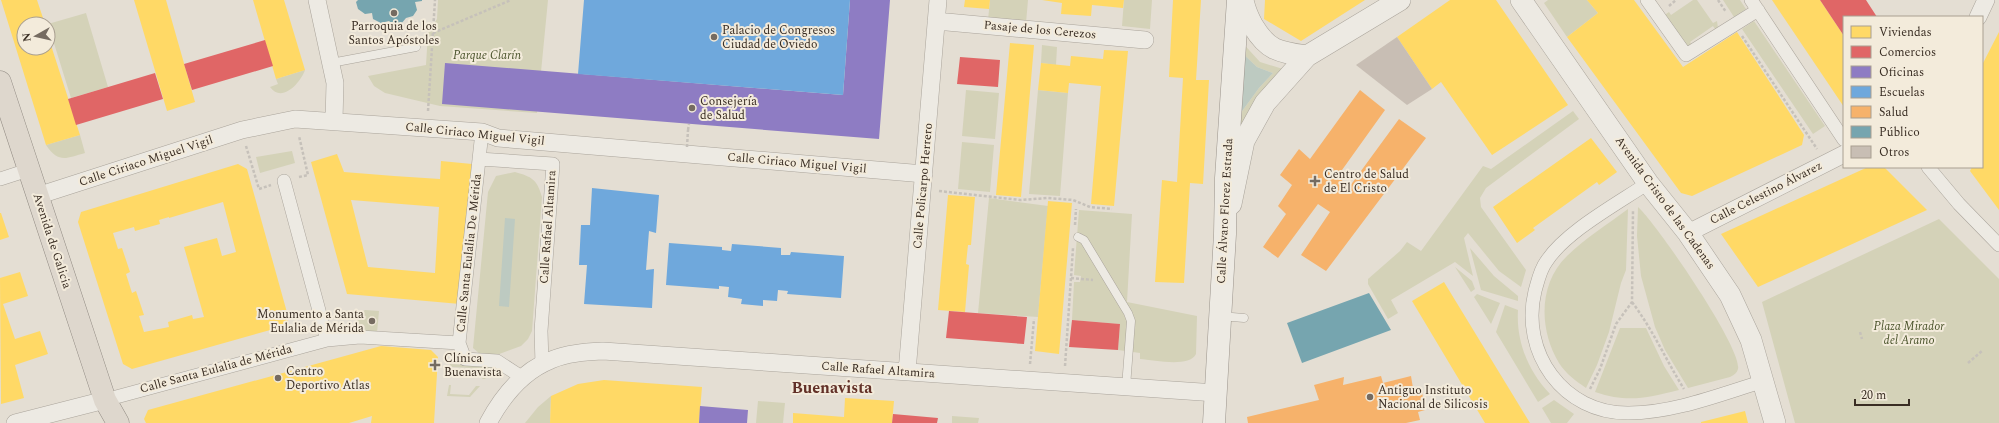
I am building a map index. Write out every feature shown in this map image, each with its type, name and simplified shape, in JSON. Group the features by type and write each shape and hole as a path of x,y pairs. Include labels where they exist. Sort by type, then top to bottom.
{"highway":[{"name":"Avenida de Galicia","path":"0,82 105,400 118,423"}],"main road":[{"name":"Calle Álvaro Florez Estrada","path":"1214,423 1225,234 1226,178 1238,0"}],"street":[{"path":"316,0 336,84 334,120"},
{"name":"Calle Policarpo Herrero","path":"907,372 938,0"},
{"path":"1244,0 1245,10 1260,38 1269,47 1281,52 1307,56"},
{"path":"1225,234 1244,141 1265,102 1307,56 1400,0"},
{"name":"Avenida Cristo de las Cadenas","path":"1521,0 1640,188 1688,232 1730,294 1752,340 1775,423"},
{"path":"1647,0 1686,55 1734,25 1755,5 1843,138"},
{"path":"1978,16 1986,0"},
{"name":"Pasaje de los Cerezos","path":"936,20 1144,40"},
{"name":"Calle Ciriaco Miguel Vigil","path":"37,196 242,130 296,118 482,132 498,138 923,182"},
{"name":"Calle Santa Eulalia De Mérida","path":"482,132 459,343 465,359 497,361 523,378"},
{"name":"Calle Celestino Álvarez","path":"1688,232 1843,154"},
{"name":"Calle Rafael Altamira","path":"479,159 553,164 541,331 542,364"},
{"path":"1929,168 1959,204 1999,246"},
{"path":"0,179 28,170"},
{"path":"284,181 327,340"},
{"path":"1640,188 1569,237 1556,249 1545,264 1533,300 1532,317 1533,334 1538,352 1545,366 1557,383 1570,394 1584,402 1604,410 1628,413 1652,411 1692,402 1764,381"},
{"name":"Calle Santa Eulalia de Mérida","path":"105,400 327,340 360,337 459,343"},
{"name":"Calle Rafael Altamira","path":"488,423 508,392 523,378 542,364 578,353 603,351 1216,393"},
{"path":"15,423 105,400"}],"lane":[{"path":"331,64 416,47"},
{"path":"1075,236 1084,240 1128,313 1131,321 1126,387"},
{"path":"1220,316 1244,318"}],"path":[{"path":"427,128 435,0"},
{"path":"433,33 511,0"},
{"path":"1718,0 1815,145 1824,164"},
{"path":"687,147 688,124"},
{"path":"301,149 304,160"},
{"path":"250,158 259,188 284,181"},
{"path":"923,182 1020,200 1048,198 1073,200 1090,207 1112,209"},
{"path":"1584,402 1600,369 1616,324 1632,302 1640,188"},
{"path":"1063,383 1076,209"},
{"path":"1071,278 1080,279"},
{"path":"1632,302 1649,325 1668,364 1692,402"},
{"path":"1028,380 1034,319"},
{"path":"1891,323 1893,330"},
{"path":"1860,332 1862,339"},
{"path":"1968,363 1982,350"}],"green space":[{"name":"Parque Clarín","path":"438,0 548,0 537,113 440,106 385,93 374,86 368,76 426,65 428,33 437,19"},
{"path":"990,0 1028,0 1026,23 988,20"},
{"path":"1124,0 1152,0 1150,29 1122,26"},
{"path":"1548,0 1587,0 1598,13 1567,37 1544,3"},
{"path":"1693,0 1697,0 1713,23 1717,21 1718,28 1715,29 1713,26 1690,42 1692,45 1688,47 1666,18 1666,14 1669,12 1671,15"},
{"path":"1723,0 1740,0 1746,9 1734,17"},
{"path":"86,13 108,87 71,98 56,50 56,22"},
{"path":"1754,21 1825,126 1813,134 1742,29"},
{"path":"1239,39 1260,62 1283,69 1255,100 1233,140","holes":["1240,51 1257,67 1273,73 1259,88 1240,114"]},
{"path":"1042,45 1057,47 1056,65 1041,63"},
{"path":"305,70 300,80 285,92 275,92 270,87 278,84 276,79"},
{"path":"966,90 999,93 995,139 962,136"},
{"path":"1038,90 1068,93 1060,196 1029,194"},
{"path":"1573,111 1579,119 1486,188 1480,198 1481,207 1526,270 1521,287 1499,271 1468,233 1464,238 1473,276 1455,262 1391,300 1398,313 1388,319 1368,284 1368,279 1400,251 1407,242 1421,251 1483,166 1491,169"},
{"path":"80,135 85,153 68,158 55,155 46,145"},
{"path":"962,142 994,145 990,192 958,189"},
{"path":"292,151 295,163 260,173 256,157"},
{"path":"515,172 526,175 536,182 542,197 532,331 528,339 521,346 494,356 481,355 473,348 488,192 496,176"},
{"path":"989,198 1048,206 1038,317 978,313"},
{"path":"1638,207 1662,236 1697,286 1727,338 1736,357 1738,369 1736,373 1730,377 1688,388 1665,350 1655,327 1641,276 1637,236"},
{"path":"1628,209 1626,270 1621,283 1609,332 1597,365 1586,388 1565,371 1552,350 1545,322 1546,293 1558,267 1567,256 1589,237"},
{"path":"1079,210 1132,214 1127,302 1197,316 1196,354 1192,358 1179,362 1140,359 1140,353 1118,350 1120,324 1072,320 1074,282 1080,282 1081,276 1074,275"},
{"name":"Plaza Mirador del Aramo","path":"1939,219 1999,279 1999,423 1795,423 1762,302"},
{"path":"1470,248 1494,276 1518,296 1518,301 1481,290"},
{"path":"1455,267 1472,281 1475,289 1471,292"},
{"path":"1477,294 1500,303 1491,324 1474,297"},
{"path":"1505,305 1518,310 1519,333 1525,355 1535,376 1550,394 1538,402 1496,332"},
{"path":"365,310 379,311 377,333 364,332 357,327 356,316"},
{"path":"1620,328 1646,328 1664,366 1679,390 1637,398 1617,397 1595,392"},
{"path":"450,364 495,367 485,379 482,379 489,369 452,367 451,376 449,376"},
{"path":"449,385 451,385 450,394 469,395 476,386 480,386 470,397 447,396"},
{"path":"551,396 550,423 525,423 538,407"},
{"path":"1554,400 1574,414 1567,423 1551,423 1542,408"},
{"path":"758,401 785,403 783,423 756,423"},
{"path":"952,416 979,418 978,423 952,423"}],"shaded area":[{"path":"1240,51 1257,67 1273,73 1259,88 1240,114"},
{"path":"505,218 515,219 509,307 499,306"}],"building: Viviendas":[{"path":"1,0 37,0 42,16 16,16 16,48"},
{"path":"134,0 166,0 195,102 167,111"},
{"path":"253,0 284,0 305,70 276,79"},
{"path":"965,0 990,0 989,9 964,7"},
{"path":"1042,0 1124,0 1123,8 1092,5 1091,16 1061,14 1062,3"},
{"path":"1173,0 1201,0 1196,80 1209,80 1203,184 1190,183 1184,283 1155,282 1162,180 1177,182 1183,78 1169,77"},
{"path":"1265,0 1365,0 1301,41 1264,19"},
{"path":"1450,0 1496,0 1568,105 1492,155 1441,82 1432,89 1397,37"},
{"path":"1587,0 1634,0 1683,67 1737,32 1804,135 1802,145 1692,196 1681,193 1567,37 1598,13"},
{"path":"1772,0 1820,0 1843,34 1843,106"},
{"path":"1999,32 1999,210 1970,171 1972,168 1983,168 1983,63"},
{"path":"1010,43 1034,45 1021,197 996,195"},
{"path":"1104,50 1128,51 1114,206 1091,204 1101,86 1069,83 1068,93 1038,90 1041,63 1070,66 1071,56 1103,59"},
{"path":"18,56 54,56 80,135 46,145"},
{"path":"1591,138 1617,172 1599,185 1597,182 1533,228 1535,230 1517,243 1493,207"},
{"path":"337,154 344,172 440,179 441,161 472,164 460,304 347,294 311,162","holes":["351,200 439,207 435,273 368,267"]},
{"path":"238,164 247,169 288,316 288,322 281,327 132,369 123,364 78,222 81,212","holes":["223,202 236,252 222,256 217,238 184,247 204,317 193,319 192,315 168,322 169,327 144,332 139,316 144,315 136,291 132,293 126,274 130,272 122,248 118,249 113,233 134,227 135,231 160,224 159,220"]},
{"path":"1866,168 1885,168 1927,210 1758,287 1721,234"},
{"path":"948,195 975,197 971,245 968,245 966,264 969,265 965,312 938,310"},
{"path":"1048,201 1072,203 1059,354 1035,351"},
{"path":"0,213 9,237 0,240"},
{"path":"20,272 28,296 3,304 15,339 40,331 48,354 15,365 24,398 1,404 0,278"},
{"path":"1444,282 1530,423 1485,423 1412,301"},
{"path":"381,346 431,350 438,357 434,423 371,423 372,416 349,423 146,423 144,419 148,410"},
{"path":"604,380 702,387 699,423 550,423 551,396 578,384"},
{"path":"845,398 894,401 892,423 793,423 793,413 844,417"},
{"path":"1745,411 1748,423 1701,423 1701,422"}],"building: Comercios":[{"path":"1820,0 1866,0 1876,16 1843,16 1843,34"},
{"path":"265,40 273,66 192,90 184,64"},
{"path":"960,57 1000,60 998,87 957,84"},
{"path":"155,73 163,99 76,125 68,99"},
{"path":"949,311 1027,317 1024,344 946,338"},
{"path":"1072,320 1120,324 1118,350 1069,347"},
{"path":"893,414 938,418 937,423 892,423"}],"building: Oficinas":[{"path":"850,0 890,0 879,139 442,104 445,63 843,95"},
{"path":"700,406 748,410 747,423 699,423"}],"building: Escuelas":[{"name":"Palacio de Congresos Ciudad de Oviedo","path":"584,0 850,0 843,95 578,74"},
{"path":"592,188 659,195 656,233 649,231 646,270 654,269 652,308 584,304 587,265 579,265 581,225 590,225"},
{"path":"669,243 722,247 722,250 731,251 732,244 781,248 781,255 790,255 791,252 844,256 841,298 787,294 788,291 778,290 777,301 763,300 763,306 741,304 742,299 728,297 729,287 719,286 719,289 666,285"}],"building: Salud":[{"name":"Centro de Salud de El Cristo","path":"1360,90 1385,110 1337,177 1350,186 1399,119 1426,138 1326,271 1301,255 1330,212 1318,204 1278,258 1263,247 1286,214 1278,206 1292,185 1280,175 1299,149 1310,159"},
{"name":"Antiguo Instituto Nacional de Silicosis","path":"1381,376 1383,383 1411,376 1414,394 1422,392 1425,410 1418,412 1420,420 1406,423 1248,423 1247,417 1319,400 1314,385 1344,377 1343,385"}],"building: Público":[{"name":"Parroquia de los Santos Apóstoles","path":"358,0 422,1 415,2 417,10 413,16 406,18 401,24 394,25 389,21 381,23 373,19 372,13 365,14 358,9 356,2"},
{"path":"1369,293 1391,330 1302,363 1287,323"}],"building: Otros":[{"path":"1397,37 1432,89 1407,105 1356,65"}],"place":[{"name":"Parroquia de los Santos Apóstoles","path":"394,13"},
{"name":"Palacio de Congresos Ciudad de Oviedo","path":"714,37"},
{"name":"Consejería de Salud","path":"692,108"},
{"name":"Centro de Salud de El Cristo","path":"1315,181"},
{"name":"Monumento a Santa Eulalia de Mérida","path":"372,321"},
{"name":"Clínica Buenavista","path":"435,365"},
{"name":"Centro Deportivo Atlas","path":"278,378"},
{"name":"Antiguo Instituto Nacional de Silicosis","path":"1370,397"}],"district":[{"name":"Buenavista","path":"832,388"}]}
